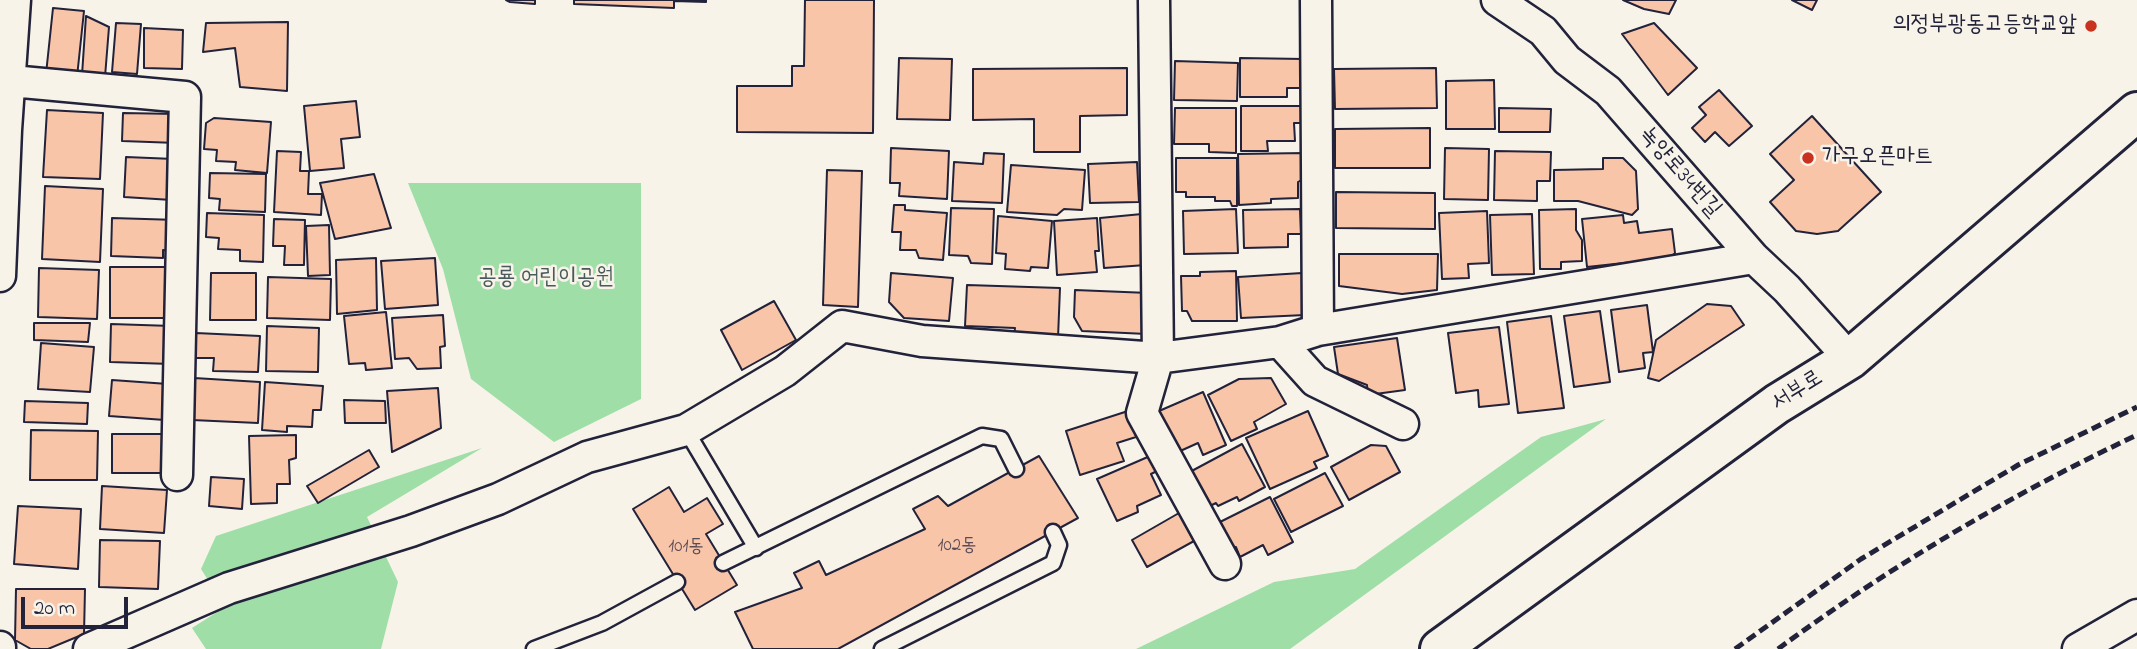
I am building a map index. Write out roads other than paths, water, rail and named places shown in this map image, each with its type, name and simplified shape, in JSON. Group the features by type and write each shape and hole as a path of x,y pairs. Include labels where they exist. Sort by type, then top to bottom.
{"main road":[{"name":"서부로","path":"1440,649 1777,404 1850,359 2137,112"}],"street":[{"path":"0,276 3,129 11,81 15,0"},
{"path":"1154,0 1157,358 1142,413 1225,564"},
{"path":"1316,0 1318,330"},
{"name":"녹양로34번길","path":"1497,0 1543,32 1567,61 1608,91 1754,258 1787,289 1850,359"},
{"path":"11,81 185,97 177,475"},
{"path":"89,649 229,587 411,531 498,499 587,457 686,430 785,371 842,326 922,341 1157,358 1280,342 1318,330 1754,258"},
{"path":"1280,342 1315,381 1403,424"},
{"path":"2078,649 2137,615"}],"lane":[{"path":"686,430 756,548"},
{"path":"723,563 982,436 1001,439 1016,469"},
{"path":"882,649 1054,563 1059,545 1053,532"},
{"path":"534,649 602,622 677,582"}],"railway":[{"path":"1735,649 1861,559 2018,465 2137,407"},
{"path":"1778,649 1864,589 1952,533 2043,482 2137,435"}],"place":[{"name":"의정부광동고등학교앞","path":"2091,26"},
{"name":"가구오픈마트","path":"1808,158"}],"park label":[{"name":"공룡 어린이공원","path":"546,279"}]}
